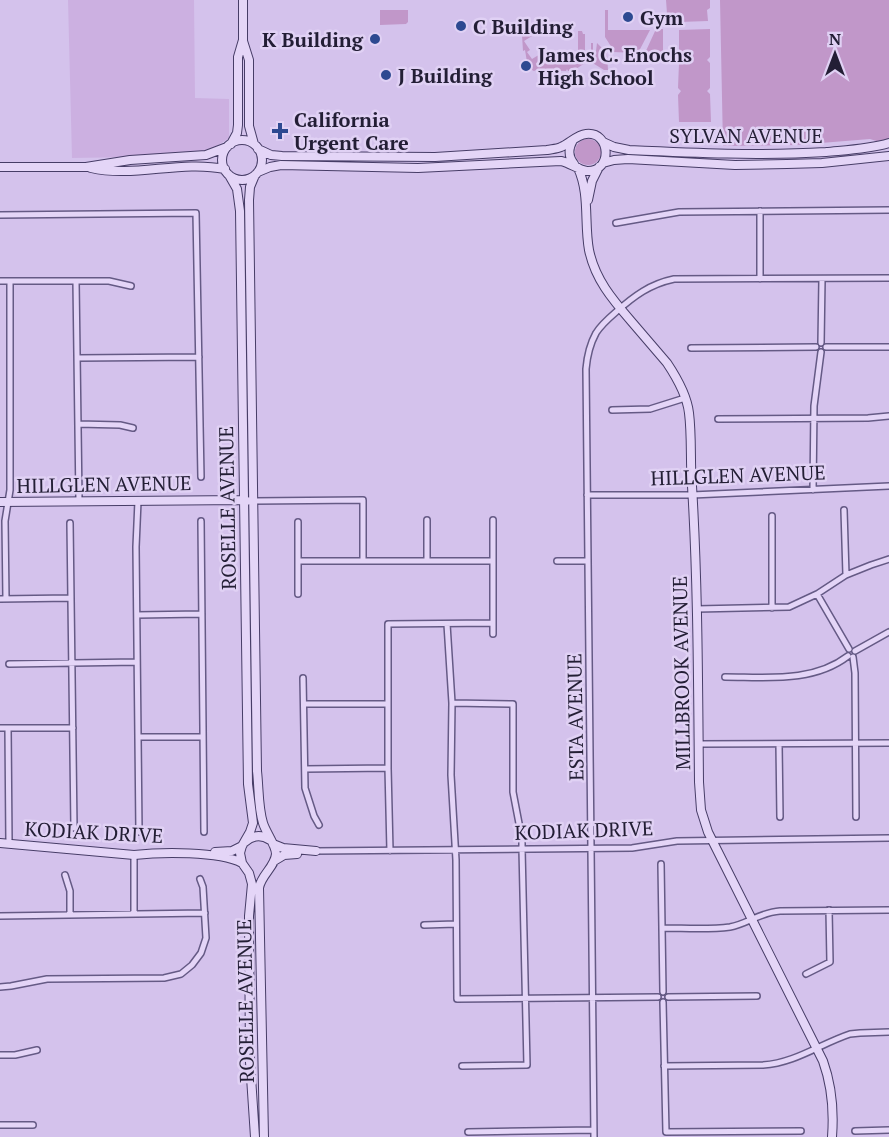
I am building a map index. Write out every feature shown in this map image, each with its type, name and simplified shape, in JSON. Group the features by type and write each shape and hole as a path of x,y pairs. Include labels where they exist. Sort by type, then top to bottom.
{"main road":[{"path":"227,172 223,164 223,157 237,133 238,125 238,57 243,40 243,0"},
{"path":"243,40 249,60 249,126 262,160 256,173"},
{"path":"0,166 86,167 130,160 206,155 244,140 271,155 282,156 435,157 548,150 560,148 580,135 587,134 595,135 603,142 606,153 601,165 588,171 561,161 418,168 279,165 256,173 247,179 241,179 227,172 202,166 103,171 86,167"},
{"path":"573,140 569,154 577,167"},
{"name":"SYLVAN AVENUE","path":"603,142 629,150 742,154 831,151 889,143"},
{"name":"SYLVAN AVENUE","path":"601,165 614,160 628,159 735,165 787,165 889,156"},
{"name":"MILLBROOK AVENUE","path":"587,210 591,184 601,165"},
{"name":"MILLBROOK AVENUE","path":"577,167 584,185 589,247 594,270 608,294 667,363 686,398 689,411 696,566 700,802 704,821 712,840 824,1061 832,1101 832,1137"},
{"name":"ROSELLE AVENUE","path":"227,172 237,189 240,211 248,784 253,821 244,844"},
{"name":"ROSELLE AVENUE","path":"256,173 250,187 249,200 257,771 262,818 272,843"},
{"path":"244,500 249,505 250,540 254,554"},
{"name":"HILLGLEN AVENUE","path":"4,502 244,500"},
{"path":"257,836 272,843 276,853 272,864 258,872 244,865 240,853 244,844 251,838 257,836"},
{"name":"KODIAK DRIVE","path":"4,843 134,855 151,853 229,857 244,865"},
{"name":"KODIAK DRIVE","path":"272,843 283,848 316,851"},
{"name":"KODIAK DRIVE","path":"187,854 229,851 244,844"},
{"name":"KODIAK DRIVE","path":"272,864 284,855 316,851"},
{"name":"ROSELLE AVENUE","path":"264,1137 259,888 262,878 272,864"},
{"name":"ROSELLE AVENUE","path":"244,865 252,884 249,916 249,1022 255,1137"}],"street":[{"path":"616,224 679,212 889,210"},
{"path":"760,211 760,279"},
{"path":"0,215 196,213 201,477"},
{"name":"ESTA AVENUE","path":"594,1134 586,374 592,341 597,332 620,308 646,289 674,279 889,278"},
{"path":"813,490 813,418 821,347 822,279"},
{"path":"0,281 109,281 130,286"},
{"path":"10,281 10,490 4,502 3,599 71,598"},
{"path":"76,281 79,501"},
{"path":"691,348 889,347"},
{"path":"77,358 199,357"},
{"path":"612,410 650,409 686,398"},
{"path":"718,419 889,416"},
{"path":"78,424 120,424 133,428"},
{"name":"HILLGLEN AVENUE","path":"587,495 692,495 889,486"},
{"path":"254,501 363,500 363,561"},
{"path":"138,501 136,547 139,831"},
{"path":"844,510 846,575"},
{"path":"772,516 772,608"},
{"path":"427,520 427,561"},
{"path":"493,520 493,634"},
{"path":"201,521 204,832"},
{"path":"298,522 298,594"},
{"path":"70,523 74,828"},
{"path":"697,609 789,607 817,594 846,575 889,559"},
{"path":"298,561 493,561"},
{"path":"557,561 588,561"},
{"path":"817,594 851,653 855,673 856,817"},
{"path":"137,615 202,614"},
{"path":"390,851 388,624 493,623"},
{"path":"447,624 452,703 451,775 455,850 457,999 658,997 660,993 757,996"},
{"path":"725,677 797,676 823,669 889,632"},
{"path":"9,664 137,662"},
{"path":"303,678 305,788 308,802 320,825"},
{"path":"452,703 513,704 513,792 522,839 527,1065 462,1066"},
{"path":"304,704 388,704"},
{"path":"4,843 8,728"},
{"path":"0,729 73,728"},
{"path":"138,737 203,737"},
{"path":"699,744 889,743"},
{"path":"779,744 780,817"},
{"path":"305,769 388,768"},
{"name":"KODIAK DRIVE","path":"316,851 641,848 678,841 889,838"},
{"path":"134,855 134,914"},
{"path":"661,864 662,928 667,1000 663,1002 666,1132 801,1131"},
{"path":"65,875 70,891 70,915"},
{"path":"0,987 46,979 164,978 181,974 201,953 206,938 203,886 200,879"},
{"path":"806,974 830,962 829,910"},
{"path":"662,928 730,927 774,911 889,910"},
{"path":"0,916 205,914"},
{"path":"424,924 456,924"},
{"path":"658,997 659,1001 663,1002"},
{"path":"664,1066 771,1065 791,1060 850,1034 889,1032"},
{"path":"0,1055 15,1055 37,1050"},
{"path":"0,1125 33,1125"},
{"path":"855,1131 889,1130"},
{"path":"468,1132 594,1134"}],"shaded area":[{"path":"68,0 194,0 195,98 229,99 229,138 211,150 133,157 72,158"},
{"path":"666,0 710,0 710,8 707,10 708,21 679,22 679,26 668,27"},
{"path":"720,0 889,0 889,145 870,139 796,145 723,146"},
{"path":"380,10 408,10 408,22 380,25"},
{"path":"605,10 608,10 608,30 650,30 638,53 613,52 605,37"},
{"path":"526,29 541,29 524,41 530,50 527,52 532,59 542,53 549,53 550,58 563,61 578,58 578,31 582,31 585,34 585,63 573,71 567,69 566,71 534,71 528,68 525,50 523,51 522,35 525,35"},
{"path":"656,29 663,29 663,53 645,53"},
{"path":"710,29 710,57 707,60 710,63 710,88 707,91 710,94 711,122 679,122 678,95 681,91 678,88 679,63 682,60 679,57 679,30"},
{"path":"591,43 593,43 595,52 597,43 607,53 608,70 591,62"},
{"path":"588,139 597,143 601,152 597,161 588,165 579,161 575,152 579,143"}],"place":[{"name":"Gym","path":"628,17"},
{"name":"C Building","path":"461,26"},
{"name":"K Building","path":"375,39"},
{"name":"James C. Enochs High School","path":"526,66"},
{"name":"J Building","path":"386,75"},
{"name":"California Urgent Care","path":"280,131"}]}
